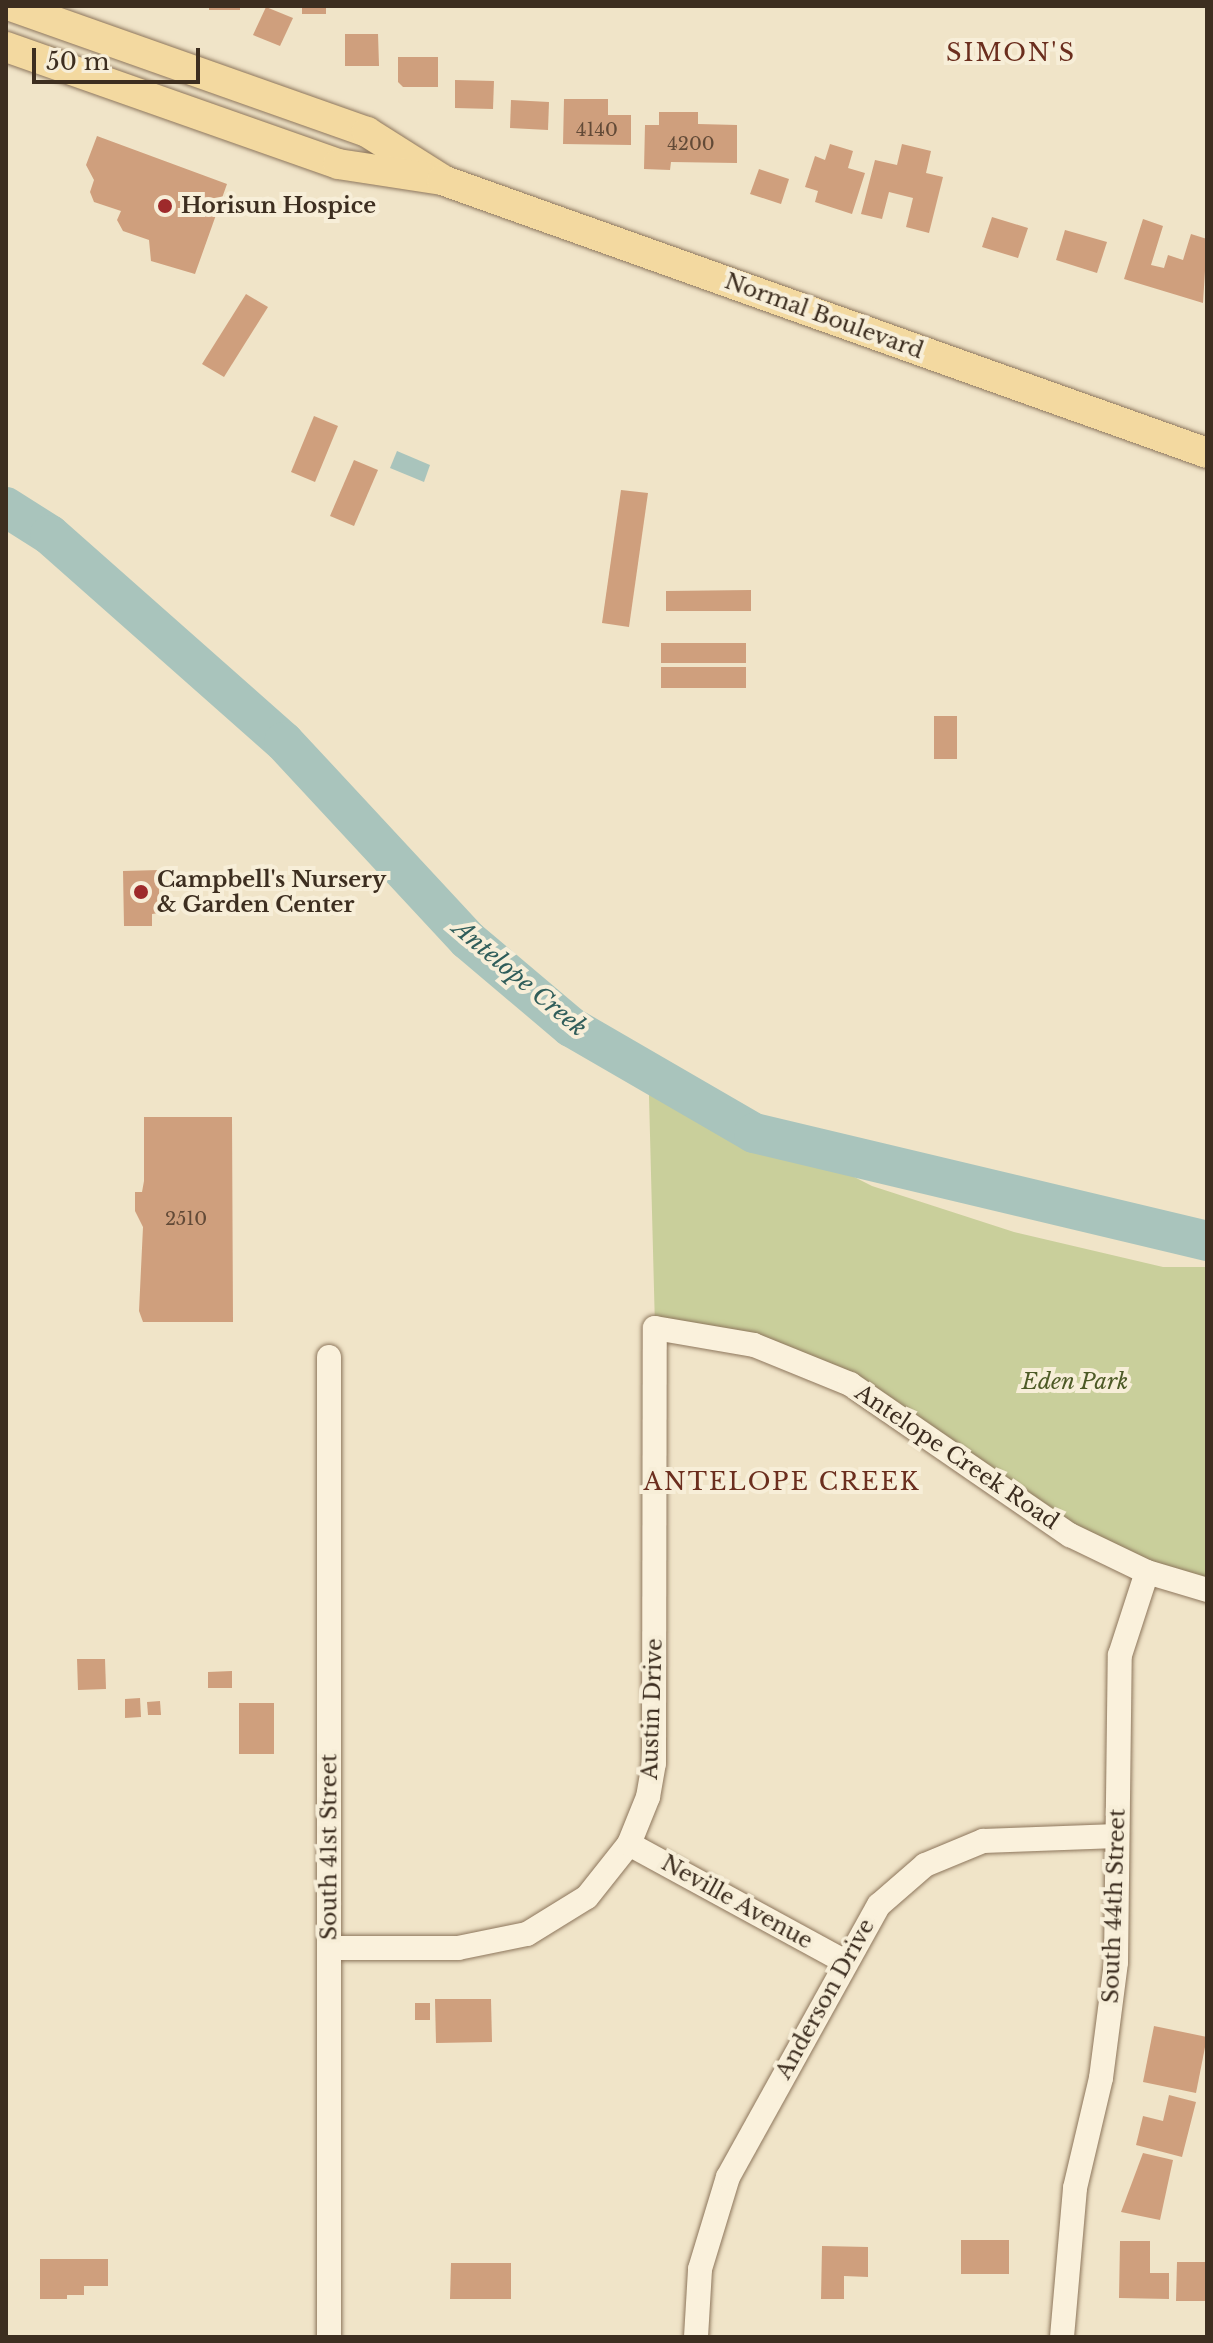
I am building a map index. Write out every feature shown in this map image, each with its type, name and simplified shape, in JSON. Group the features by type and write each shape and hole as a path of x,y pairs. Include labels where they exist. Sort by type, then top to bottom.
{"main road":[{"name":"Normal Boulevard","path":"11,6 367,132 442,180"},
{"name":"Normal Boulevard","path":"6,47 338,164 442,180 1207,453"}],"street":[{"name":"Antelope Creek Road","path":"655,1328 754,1345 850,1384 1012,1499 1070,1535 1147,1572 1207,1590"},
{"name":"Austin Drive","path":"329,1948 458,1948 527,1934 587,1897 629,1844 648,1797 654,1763 655,1328"},
{"name":"South 41st Street","path":"329,1357 329,2337"},
{"name":"South 44th Street","path":"1062,2337 1075,2188 1110,2024 1120,1655 1147,1572"},
{"name":"Anderson Drive","path":"696,2337 700,2269 728,2177 844,1961 879,1905 903,1880 950,1852 1011,1836 1117,1836"},
{"name":"Neville Avenue","path":"629,1844 844,1961"}],"green space":[{"name":"Eden Park","path":"648,1058 746,1122 872,1186 1014,1232 1163,1267 1207,1267 1207,1590 1147,1572 849,1384 655,1328"}],"water":[{"path":"397,451 430,465 424,482 390,468"}],"building":[{"path":"209,6 240,6 240,10 209,10"},
{"path":"302,6 326,6 326,14 302,14"},
{"path":"266,7 293,18 280,46 253,35"},
{"path":"345,34 378,34 379,66 345,66"},
{"path":"398,57 438,57 438,87 403,87 398,82"},
{"path":"455,80 494,81 493,109 455,108"},
{"path":"564,99 608,99 608,115 631,115 631,145 563,144"},
{"path":"511,100 549,102 548,130 510,128"},
{"path":"659,112 698,112 698,124 737,125 737,163 671,162 670,170 644,169 645,125 659,125"},
{"name":"Horisun Hospice","path":"97,136 227,184 195,274 151,261 149,240 123,231 117,220 121,211 94,202 90,192 94,180 86,165"},
{"path":"830,144 853,151 848,168 865,173 852,214 815,202 818,191 805,187 815,156 825,160"},
{"path":"902,144 931,151 926,173 943,177 929,233 906,227 913,198 889,192 882,219 861,214 875,160 897,165"},
{"path":"759,169 789,179 781,204 750,194"},
{"path":"992,217 1028,228 1018,258 982,247"},
{"path":"1143,219 1163,226 1151,265 1164,268 1168,255 1183,260 1191,234 1207,239 1203,303 1124,279"},
{"path":"1065,230 1107,242 1097,273 1056,260"},
{"path":"246,294 268,307 224,377 202,364"},
{"path":"314,416 338,426 315,482 291,472"},
{"path":"354,460 378,470 354,526 330,516"},
{"path":"621,490 648,493 629,627 602,623"},
{"path":"751,590 751,611 666,611 666,591"},
{"path":"661,643 746,643 746,663 661,663"},
{"path":"661,667 746,667 746,688 661,688"},
{"path":"934,716 957,716 957,759 934,759"},
{"name":"Campbell's Nursery & Garden Center","path":"159,870 159,913 152,914 152,926 124,926 123,871"},
{"path":"144,1117 232,1117 233,1322 143,1322 139,1311 143,1227 135,1211 135,1192 142,1192 144,1181"},
{"path":"77,1659 105,1659 106,1689 78,1690"},
{"path":"232,1671 232,1688 208,1688 208,1672"},
{"path":"140,1698 141,1717 125,1718 125,1699"},
{"path":"160,1701 161,1715 148,1715 147,1702"},
{"path":"239,1703 274,1703 274,1754 239,1754"},
{"path":"435,1999 491,1999 492,2042 436,2043"},
{"path":"415,2003 430,2003 430,2020 415,2020"},
{"path":"1154,2026 1207,2037 1196,2093 1143,2082"},
{"path":"1169,2095 1196,2102 1182,2157 1136,2145 1143,2116 1163,2121"},
{"path":"1143,2153 1173,2160 1160,2220 1121,2212"},
{"path":"961,2240 1009,2240 1009,2274 961,2274"},
{"path":"1120,2241 1150,2241 1150,2273 1169,2273 1169,2299 1119,2298"},
{"path":"822,2246 868,2247 868,2277 844,2276 844,2299 821,2299"},
{"path":"40,2259 108,2259 108,2286 84,2286 84,2295 67,2295 67,2299 40,2299"},
{"path":"1177,2262 1207,2262 1207,2301 1176,2301"},
{"path":"451,2263 511,2263 511,2299 450,2299"}],"waterway":[{"name":"Antelope Creek","path":"6,507 50,535 284,742 468,940 571,1027 754,1133 1207,1241"}],"place":[{"name":"Horisun Hospice","path":"165,206"},
{"name":"Campbell's Nursery & Garden Center","path":"141,892"}],"district":[{"name":"SIMON'S","path":"1011,53"},
{"name":"ANTELOPE CREEK","path":"782,1482"}]}
